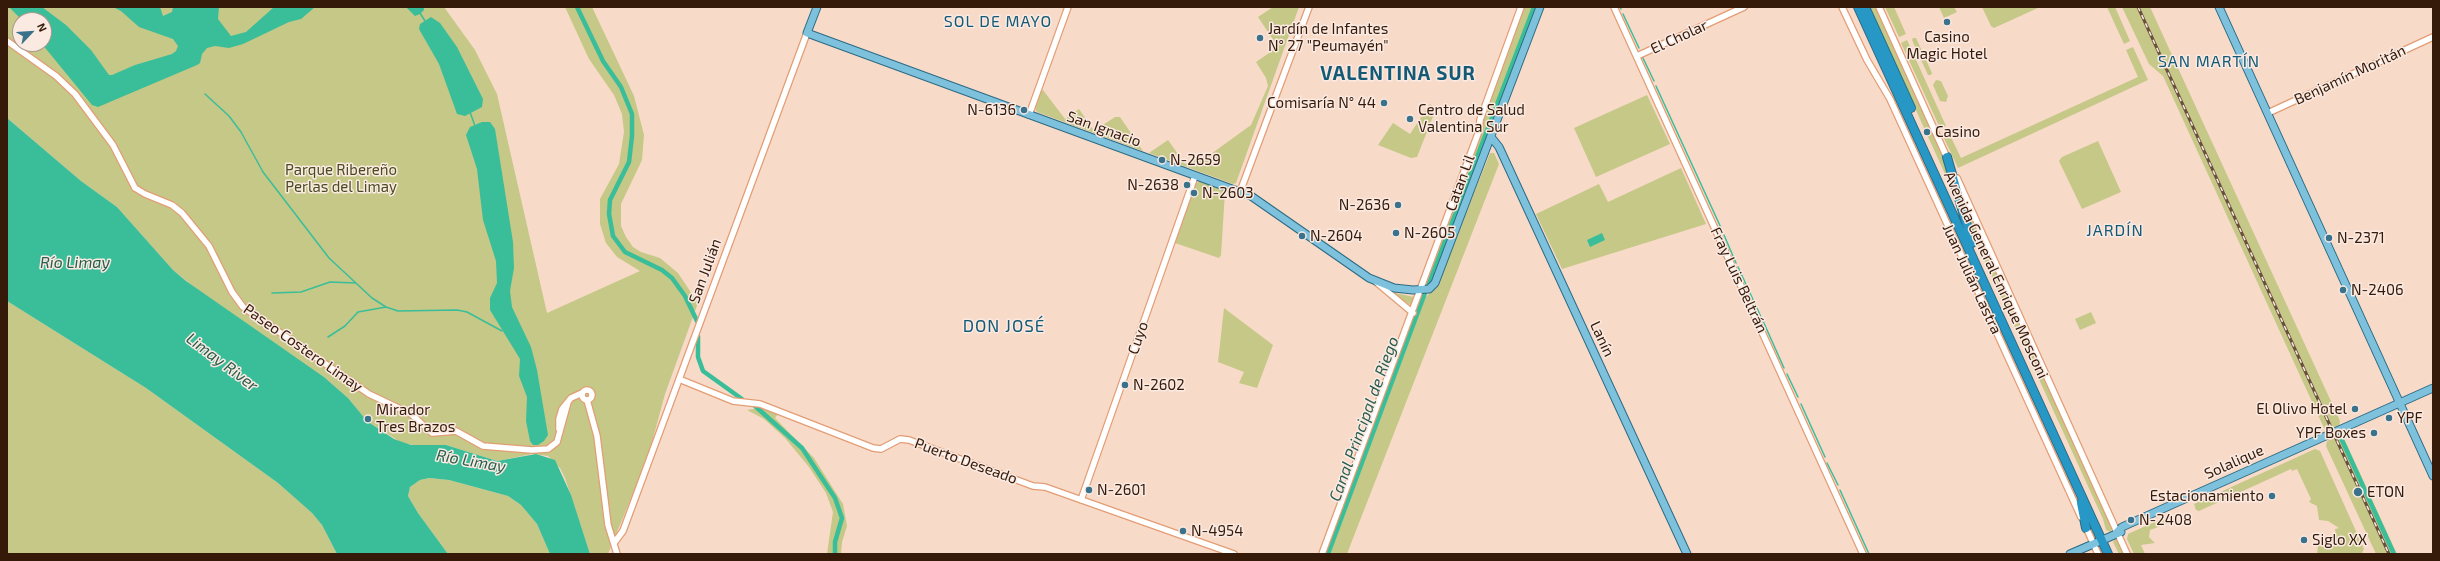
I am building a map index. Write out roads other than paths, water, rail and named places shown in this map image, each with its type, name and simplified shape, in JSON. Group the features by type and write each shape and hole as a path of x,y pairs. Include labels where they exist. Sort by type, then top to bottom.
{"highway":[{"name":"Avenida General Enrique Mosconi","path":"1858,7 2074,479 2104,538 2114,554"},
{"name":"Avenida General Enrique Mosconi","path":"1865,7 2104,538 2108,554"},
{"path":"1947,157 1972,243"},
{"path":"2074,479 2086,528"}],"main road":[{"name":"San Julián","path":"807,33 817,7"},
{"path":"1421,290 1429,289 1435,283 1540,7"},
{"path":"2219,7 2433,476"},
{"name":"San Ignacio","path":"807,33 1240,192 1264,203 1374,281 1394,288 1421,290"},
{"name":"Lanín","path":"1490,136 1501,150 1687,554"},
{"name":"Solalique","path":"2070,554 2316,444 2320,439 2433,388"}],"street":[{"path":"1029,115 1068,7"},
{"path":"1240,192 1310,7"},
{"name":"Catan Lil","path":"1322,554 1413,312 1522,7"},
{"name":"Fray Luis Beltrán","path":"1614,7 1863,554"},
{"name":"El Cholar","path":"1637,56 1744,7"},
{"name":"Juan Julián Lastra","path":"1842,7 1867,60 1890,98 2098,554"},
{"path":"1879,7 2127,554"},
{"name":"San Julián","path":"614,543 623,531 807,33"},
{"name":"Benjamín Moritán","path":"2268,113 2433,37"},
{"name":"Paseo Costero Limay","path":"7,41 56,76 75,94 113,145 136,188 144,194 172,205 182,214 209,246 232,292 243,307 303,350 369,394 414,416 430,432 456,431 480,445 532,450 554,446 559,437 559,416 568,402 586,390 590,392 590,398 587,400 597,436 608,525 617,554"},
{"name":"Cuyo","path":"1081,500 1195,176"},
{"name":"San Ignacio","path":"1374,281 1413,312"},
{"name":"Puerto Deseado","path":"679,379 734,401 760,404 873,448 881,449 897,440 906,439 1033,486 1045,487 1234,554"}],"water":[{"path":"9,7 42,7 49,12 14,12"},
{"path":"113,7 160,7 163,16 172,12 173,7 219,7 218,19 231,36 246,32 274,7 315,7 301,19 289,22 243,44 229,48 215,46 207,48 202,54 200,63 197,65 98,107 92,105 49,52 52,52 52,14 66,25 91,50 109,75 112,75 135,65 172,54 176,51 178,46 173,39 139,27 121,11"},
{"path":"406,7 424,7 424,10 415,16"},
{"path":"431,17 440,23 457,47 483,99 482,107 465,116 457,114 439,64 419,29 420,24"},
{"name":"Río Limay","path":"7,118 81,181 117,207 173,270 186,281 324,377 348,398 367,421 394,439 411,445 446,445 497,461 536,454 555,460 571,495 590,554 550,554 537,524 521,505 508,496 449,480 429,478 420,480 410,487 408,496 418,513 448,554 337,554 322,525 312,513 278,483 146,388 7,301"},
{"path":"482,122 490,122 495,129 513,242 514,268 510,291 512,307 531,347 537,370 548,435 544,441 538,445 533,445 530,441 526,421 527,397 519,376 520,359 490,310 490,298 497,283 496,261 483,220 477,169 466,135 470,127"},
{"path":"1602,233 1605,240 1590,247 1587,240"}],"waterway":[{"path":"577,7 603,61 621,87 632,114 632,136 629,162 610,200 609,214 613,236 625,252 662,270 672,278 685,296 697,321"},
{"name":"Canal Principal de Riego","path":"1428,286 1534,7"},
{"path":"420,13 425,21"},
{"path":"1623,14 1639,48"},
{"path":"1642,56 1654,81"},
{"path":"1656,86 1722,230"},
{"path":"205,94 229,116 241,132 263,172 329,258 372,298 386,307 398,311 457,310 467,312 502,331"},
{"path":"470,112 475,126"},
{"path":"1724,235 1736,263"},
{"path":"1738,267 1761,317"},
{"path":"272,293 301,292 330,282 356,283"},
{"name":"Canal Principal de Riego","path":"1328,554 1425,293"},
{"path":"328,337 345,326 358,312 386,307"},
{"path":"1763,321 1784,368"},
{"path":"698,336 698,357 703,371 742,399"},
{"path":"1787,374 1798,397"},
{"path":"1801,404 1825,457"},
{"path":"755,406 802,448 835,498 842,518 835,542 835,554"},
{"path":"2341,438 2394,554"},
{"path":"1827,463 1838,485"},
{"path":"1840,490 1869,554"}],"railway":[{"path":"2138,7 2389,554"}],"place":[{"name":"Casino Magic Hotel","path":"1947,22"},
{"name":"Jardín de Infantes N° 27 \"Peumayén\"","path":"1260,38"},
{"name":"Comisaría N° 44","path":"1384,103"},
{"name":"N-6136","path":"1024,110"},
{"name":"Centro de Salud Valentina Sur","path":"1410,119"},
{"name":"Casino","path":"1927,132"},
{"name":"N-2659","path":"1162,160"},
{"name":"N-2638","path":"1187,185"},
{"name":"N-2603","path":"1194,193"},
{"name":"N-2636","path":"1398,205"},
{"name":"N-2605","path":"1396,233"},
{"name":"N-2604","path":"1302,236"},
{"name":"N-2371","path":"2329,238"},
{"name":"N-2406","path":"2343,290"},
{"name":"N-2602","path":"1125,385"},
{"name":"El Olivo Hotel","path":"2355,409"},
{"name":"YPF","path":"2389,418"},
{"name":"Mirador Tres Brazos","path":"368,419"},
{"name":"YPF Boxes","path":"2374,433"},
{"name":"N-2601","path":"1089,490"},
{"name":"ETON","path":"2358,492"},
{"name":"Estacionamiento","path":"2272,496"},
{"name":"N-2408","path":"2131,520"},
{"name":"N-4954","path":"1183,531"},
{"name":"Siglo XX","path":"2304,540"}],"district":[{"name":"SOL DE MAYO","path":"998,22"},
{"name":"SAN MARTÍN","path":"2209,62"},
{"name":"VALENTINA SUR","path":"1398,74"},
{"name":"JARDÍN","path":"2115,231"},
{"name":"DON JOSÉ","path":"1004,326"}],"park label":[{"name":"Parque Ribereño Perlas del Limay","path":"341,178"}],"water label":[{"name":"Limay River","path":"222,362"}]}
